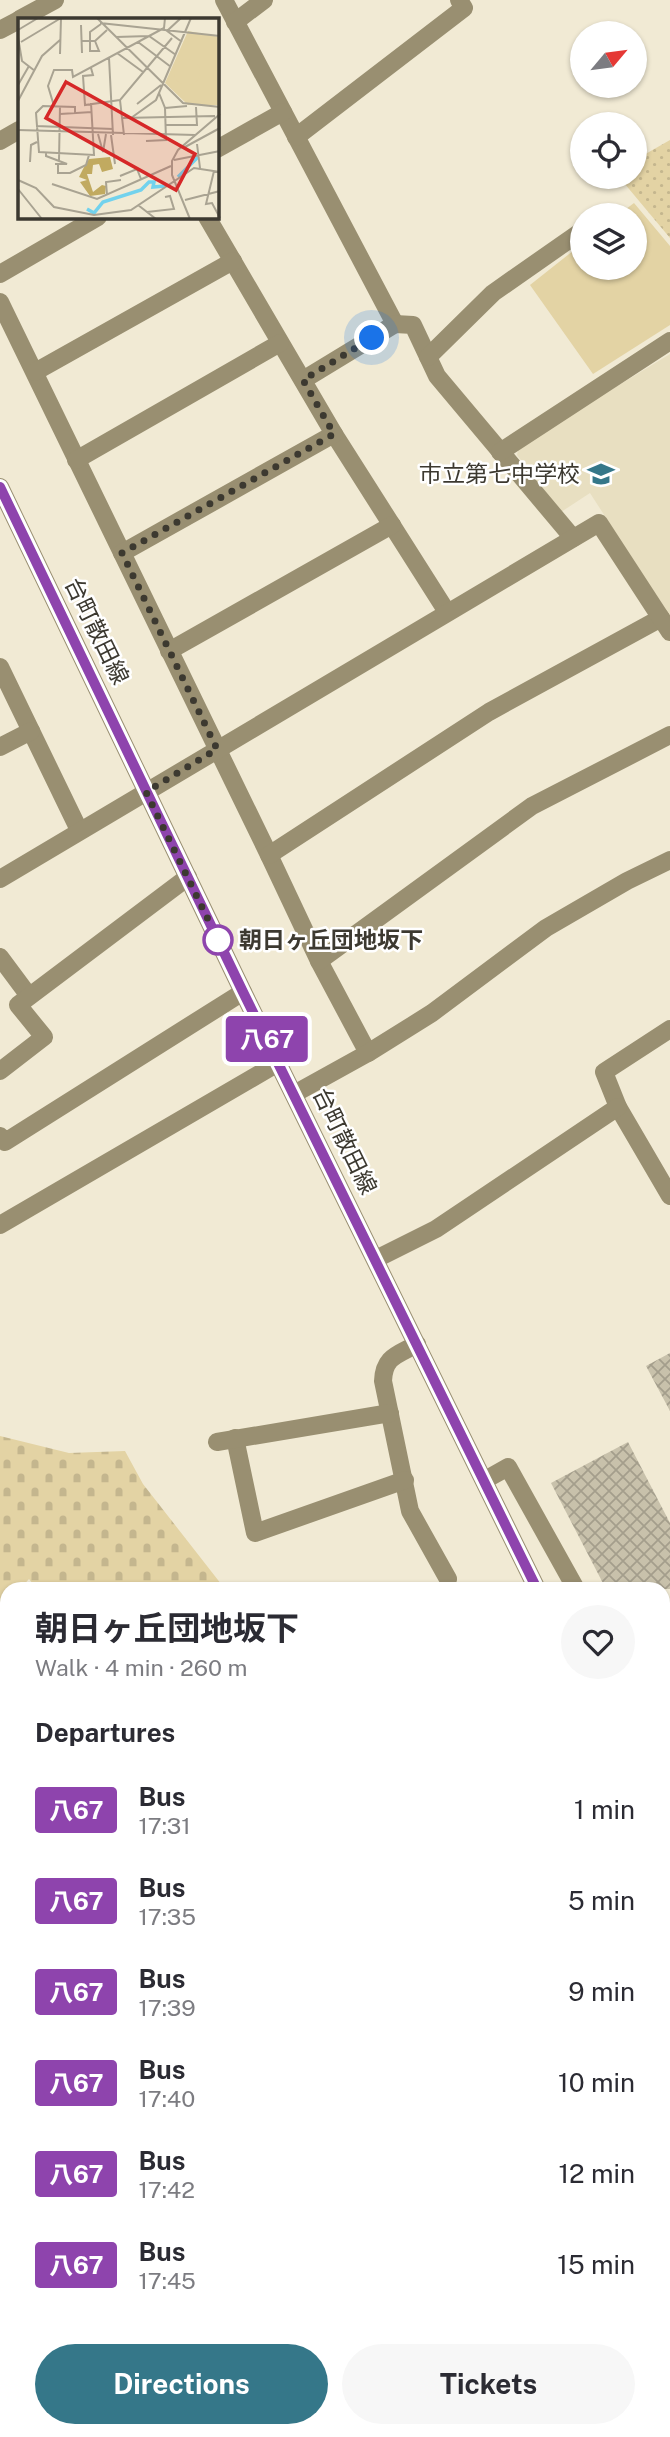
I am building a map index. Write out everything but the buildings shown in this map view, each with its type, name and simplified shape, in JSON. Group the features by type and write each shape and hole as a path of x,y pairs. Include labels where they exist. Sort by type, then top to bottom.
{"street":[{"path":"24,18 55,0"},
{"path":"264,0 227,15 283,112 394,324"},
{"path":"296,137 464,8 459,0"},
{"path":"0,30 18,21"},
{"path":"219,148 283,112"},
{"path":"0,141 18,131"},
{"path":"0,274 96,219"},
{"path":"208,219 334,434 447,612"},
{"path":"428,357 493,293 570,239"},
{"path":"35,372 233,261"},
{"path":"0,302 318,961 368,1053"},
{"path":"303,380 394,324 413,325 437,376 573,538"},
{"path":"500,452 670,341"},
{"path":"76,460 280,343"},
{"path":"122,553 334,434"},
{"name":"台町散田線","path":"0,487 243,992 534,1582"},
{"path":"0,879 600,523 666,625 489,712 269,855"},
{"path":"169,651 392,525"},
{"path":"0,667 79,830"},
{"path":"0,747 31,731"},
{"path":"318,961 533,806 670,735"},
{"path":"294,1094 432,1013 546,928 627,881 670,860"},
{"path":"0,1071 44,1037 18,1005 188,877"},
{"path":"0,957 29,996"},
{"path":"0,1136 5,1142 243,992"},
{"path":"670,1029 604,1072 618,1107 670,1196"},
{"path":"0,1225 278,1063"},
{"path":"376,1259 436,1229 618,1107"},
{"path":"418,1344 390,1358 384,1368 383,1381 410,1511 447,1579"},
{"path":"390,1413 226,1440 256,1533 405,1480"},
{"path":"485,1479 508,1467 572,1582"}],"shaded area":[{"name":"市立第七中学校","path":"670,354 670,617 590,493 561,512 517,455 519,446"}],"green space":[{"path":"670,140 670,238 647,210 647,203 641,203 629,189 647,189 647,153"},
{"path":"647,219 670,246 670,325 593,374 530,285 570,253 570,280 647,280"},
{"path":"0,1436 69,1453 125,1451 143,1484 220,1582 31,1582 29,1579 26,1582 0,1582"}],"bus line":[{"name":"八67","path":"0,487 243,992 534,1582"}],"place":[{"name":"市立第七中学校","path":"601,474"},
{"name":"朝日ヶ丘団地坂下","path":"218,940"}],"route":[{"path":"218,940 221,946 146,792 217,749 122,553 334,434 303,380 372,338"}]}
